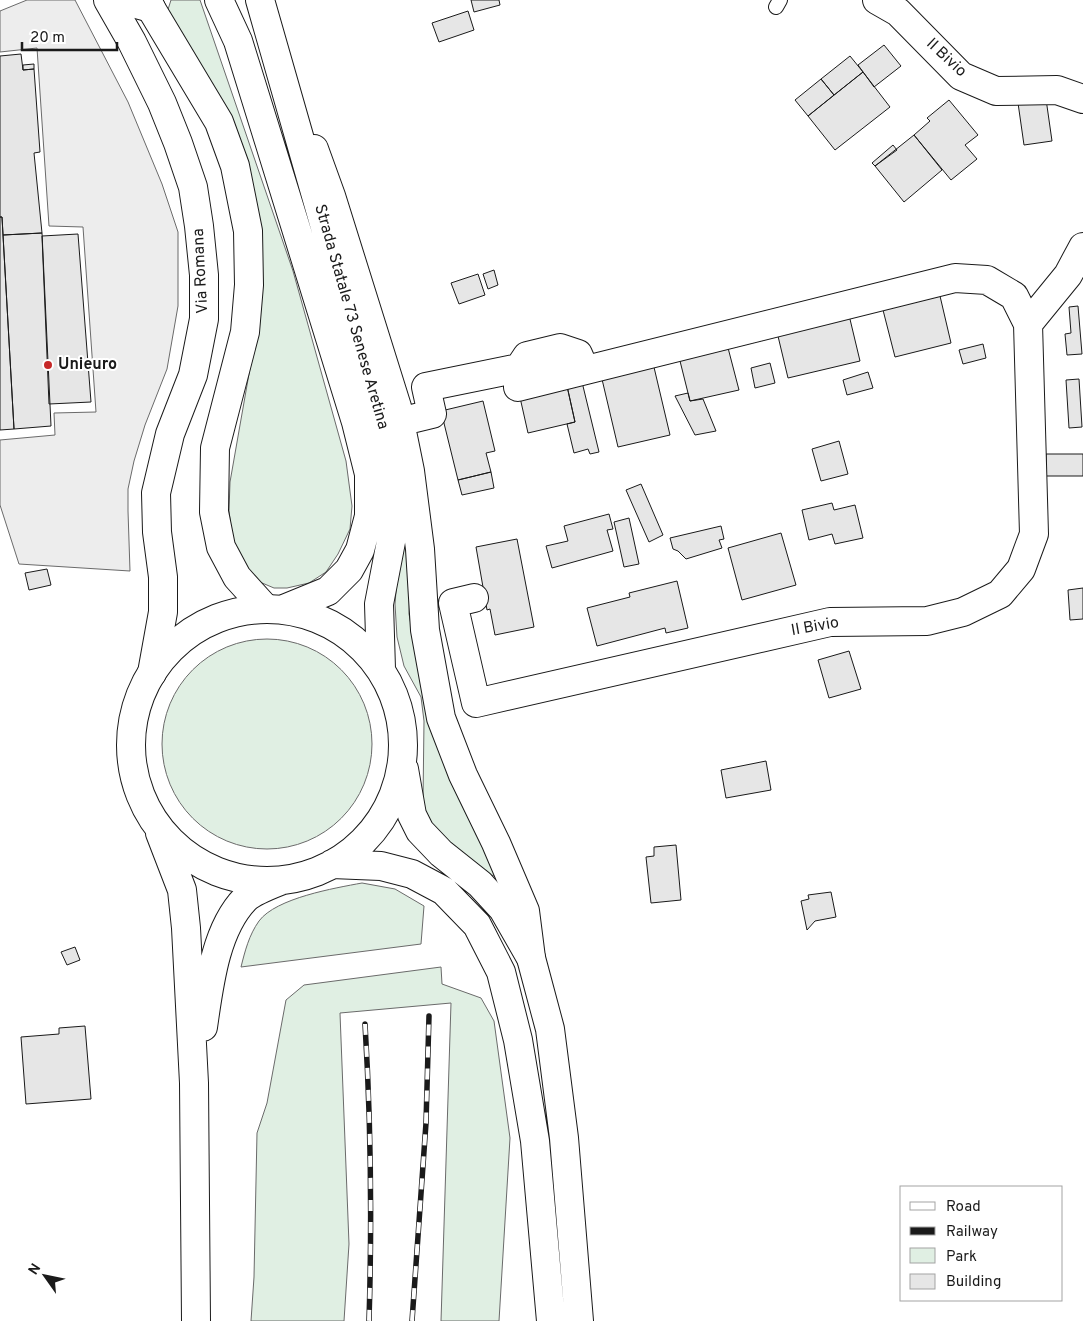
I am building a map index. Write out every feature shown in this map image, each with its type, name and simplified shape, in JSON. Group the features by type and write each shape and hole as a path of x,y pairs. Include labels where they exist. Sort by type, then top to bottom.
{"main road":[{"name":"Via Romana","path":"108,0 132,42 162,103 178,143 193,187 204,275 204,319 193,375 170,434 156,493 156,532 163,577 163,612 152,673"},
{"path":"122,0 149,4 219,122 235,166 248,231 249,285 245,332 215,448 214,512 221,547 237,577 275,609"},
{"name":"Strada Statale 73 Senese Aretina","path":"196,1321 194,1083 186,928 182,890 158,827 139,791 131,750 135,710 152,673 173,646 200,626 232,613 275,609 328,591 349,570 360,550 369,516 369,474 356,422 238,41 218,0"},
{"path":"229,0 238,41"},
{"name":"Strada Statale 73 Senese Aretina","path":"260,0 382,414 392,474 394,526 379,604 382,669"},
{"name":"Il Bivio","path":"877,0 898,12 961,76 996,91 1057,90 1083,99"},
{"path":"274,49 309,134 331,196 397,407 410,471 420,548 425,630 440,718 463,775 496,843 525,911 531,958 550,1029 564,1138 580,1321"},
{"path":"1028,324 1068,275 1083,247"},
{"name":"Il Bivio","path":"474,598 453,604 476,703 830,622 928,621 963,612 1000,594 1021,570 1034,534 1028,324 1014,296 987,280 955,278 518,387 519,368"},
{"path":"399,422 432,414 426,387 519,368 527,356 560,348 578,354 585,370"},
{"name":"Strada Statale 73 Senese Aretina","path":"194,1083 212,971 226,926 246,898 280,881 307,875 332,864 367,838 391,802 403,760 403,729 396,698 382,669 356,640 322,620 275,609"},
{"path":"403,760 412,815 420,831 441,853 480,884 503,910 531,958"},
{"name":"Strada Statale 73 Senese Aretina","path":"158,827 191,859 233,877 280,881"},
{"path":"332,864 381,866 412,874 444,891 477,924 501,972 518,1040 535,1141 551,1321"}],"green space":[{"path":"171,0 200,0 293,271 346,461 352,506 350,529 338,554 326,572 309,583 287,588 274,588 255,580 240,557 232,536 229,511 230,482 256,334 258,234 165,19"},
{"path":"411,546 409,614 424,693 497,875 484,876 429,823 423,801 424,721 421,697 404,666 397,637 395,604 398,566 403,547"},
{"path":"257,639 277,639 298,643 317,651 334,663 348,677 360,694 368,713 372,744 368,775 360,794 348,811 334,825 317,837 298,845 277,849 257,849 236,845 217,837 200,825 186,811 174,794 166,775 162,754 162,734 166,713 174,694 186,677 200,663 217,651 236,643"},
{"path":"362,883 395,889 424,906 421,944 241,967 253,932 259,921 267,913 278,906 307,895"},
{"path":"441,967 442,984 481,998 494,1021 510,1138 499,1321 441,1321 451,1003 340,1013 349,1244 344,1321 251,1321 254,1277 257,1133 267,1103 286,1000 304,985"}],"shaded area":[{"path":"27,0 75,0 128,102 162,184 178,232 178,306 167,369 145,425 128,489 130,571 19,564 0,505 0,440 55,435 54,413 96,412 83,227 49,226 37,48 0,52 0,11"}],"building":[{"path":"471,0 499,0 500,5 474,12"},
{"path":"468,11 474,30 439,42 432,23"},
{"path":"884,45 901,66 874,87 858,65"},
{"path":"21,54 23,70 34,69 40,152 34,153 42,233 3,235 2,217 0,217 0,56"},
{"path":"850,56 863,72 834,95 821,79"},
{"path":"34,64 34,69 23,70 23,65"},
{"path":"863,72 890,107 835,150 808,116"},
{"path":"821,79 834,95 808,116 795,100"},
{"path":"1046,99 1052,141 1024,145 1018,103"},
{"path":"949,100 978,135 965,145 977,159 951,180 914,135 930,121 927,118"},
{"path":"914,135 942,170 904,202 875,166"},
{"path":"893,145 897,150 875,166 872,163"},
{"path":"0,217 2,217 14,429 0,430"},
{"path":"42,233 51,426 14,429 3,235"},
{"path":"78,234 91,402 49,404 42,236"},
{"path":"494,270 498,285 488,289 483,274"},
{"path":"478,274 485,295 459,304 451,283"},
{"path":"940,296 951,343 895,357 883,310"},
{"path":"1078,306 1082,354 1067,355 1065,334 1071,333 1069,307"},
{"path":"849,315 860,361 788,378 777,332"},
{"path":"727,344 739,390 690,401 679,357"},
{"path":"983,344 986,358 963,364 959,350"},
{"path":"653,363 670,435 618,447 601,375"},
{"path":"770,363 775,383 755,388 751,368"},
{"path":"868,372 873,388 847,395 843,380"},
{"path":"1079,379 1082,427 1069,428 1066,380"},
{"path":"582,382 599,452 590,454 588,449 574,453 567,424 575,422 567,386"},
{"path":"567,386 575,422 528,433 519,393"},
{"path":"688,393 690,401 703,399 716,431 695,435 675,396"},
{"path":"483,401 495,451 486,453 491,472 458,480 441,411"},
{"path":"839,441 848,474 821,481 812,449"},
{"path":"1046,454 1083,454 1083,476 1046,476"},
{"path":"491,472 494,488 462,495 458,480"},
{"path":"641,484 663,535 649,542 626,490"},
{"path":"832,503 834,510 855,505 863,538 835,544 832,534 809,540 802,510"},
{"path":"609,514 613,529 607,530 613,551 552,568 546,546 568,541 564,526"},
{"path":"629,518 639,564 624,567 614,522"},
{"path":"721,526 724,539 719,540 722,548 686,559 673,549 670,538"},
{"path":"781,533 796,585 742,600 728,548"},
{"path":"517,539 534,627 495,635 490,609 487,610 476,547"},
{"path":"47,569 51,585 29,590 25,573"},
{"path":"677,581 688,628 666,633 665,628 597,646 587,608 630,597 629,593"},
{"path":"1083,588 1083,619 1070,620 1068,590"},
{"path":"849,651 861,689 829,698 818,660"},
{"path":"766,761 771,790 726,798 721,770"},
{"path":"676,845 681,900 651,903 646,857 654,856 654,847"},
{"path":"831,892 836,917 815,921 807,930 801,901 809,899 808,895"},
{"path":"75,947 80,960 67,965 61,952"},
{"path":"85,1026 91,1099 26,1104 21,1037 59,1034 59,1028"}],"railway":[{"path":"412,1321 426,1123 429,1016"},
{"path":"365,1024 370,1172 369,1321"}],"place":[{"name":"Unieuro","path":"48,365"}]}
